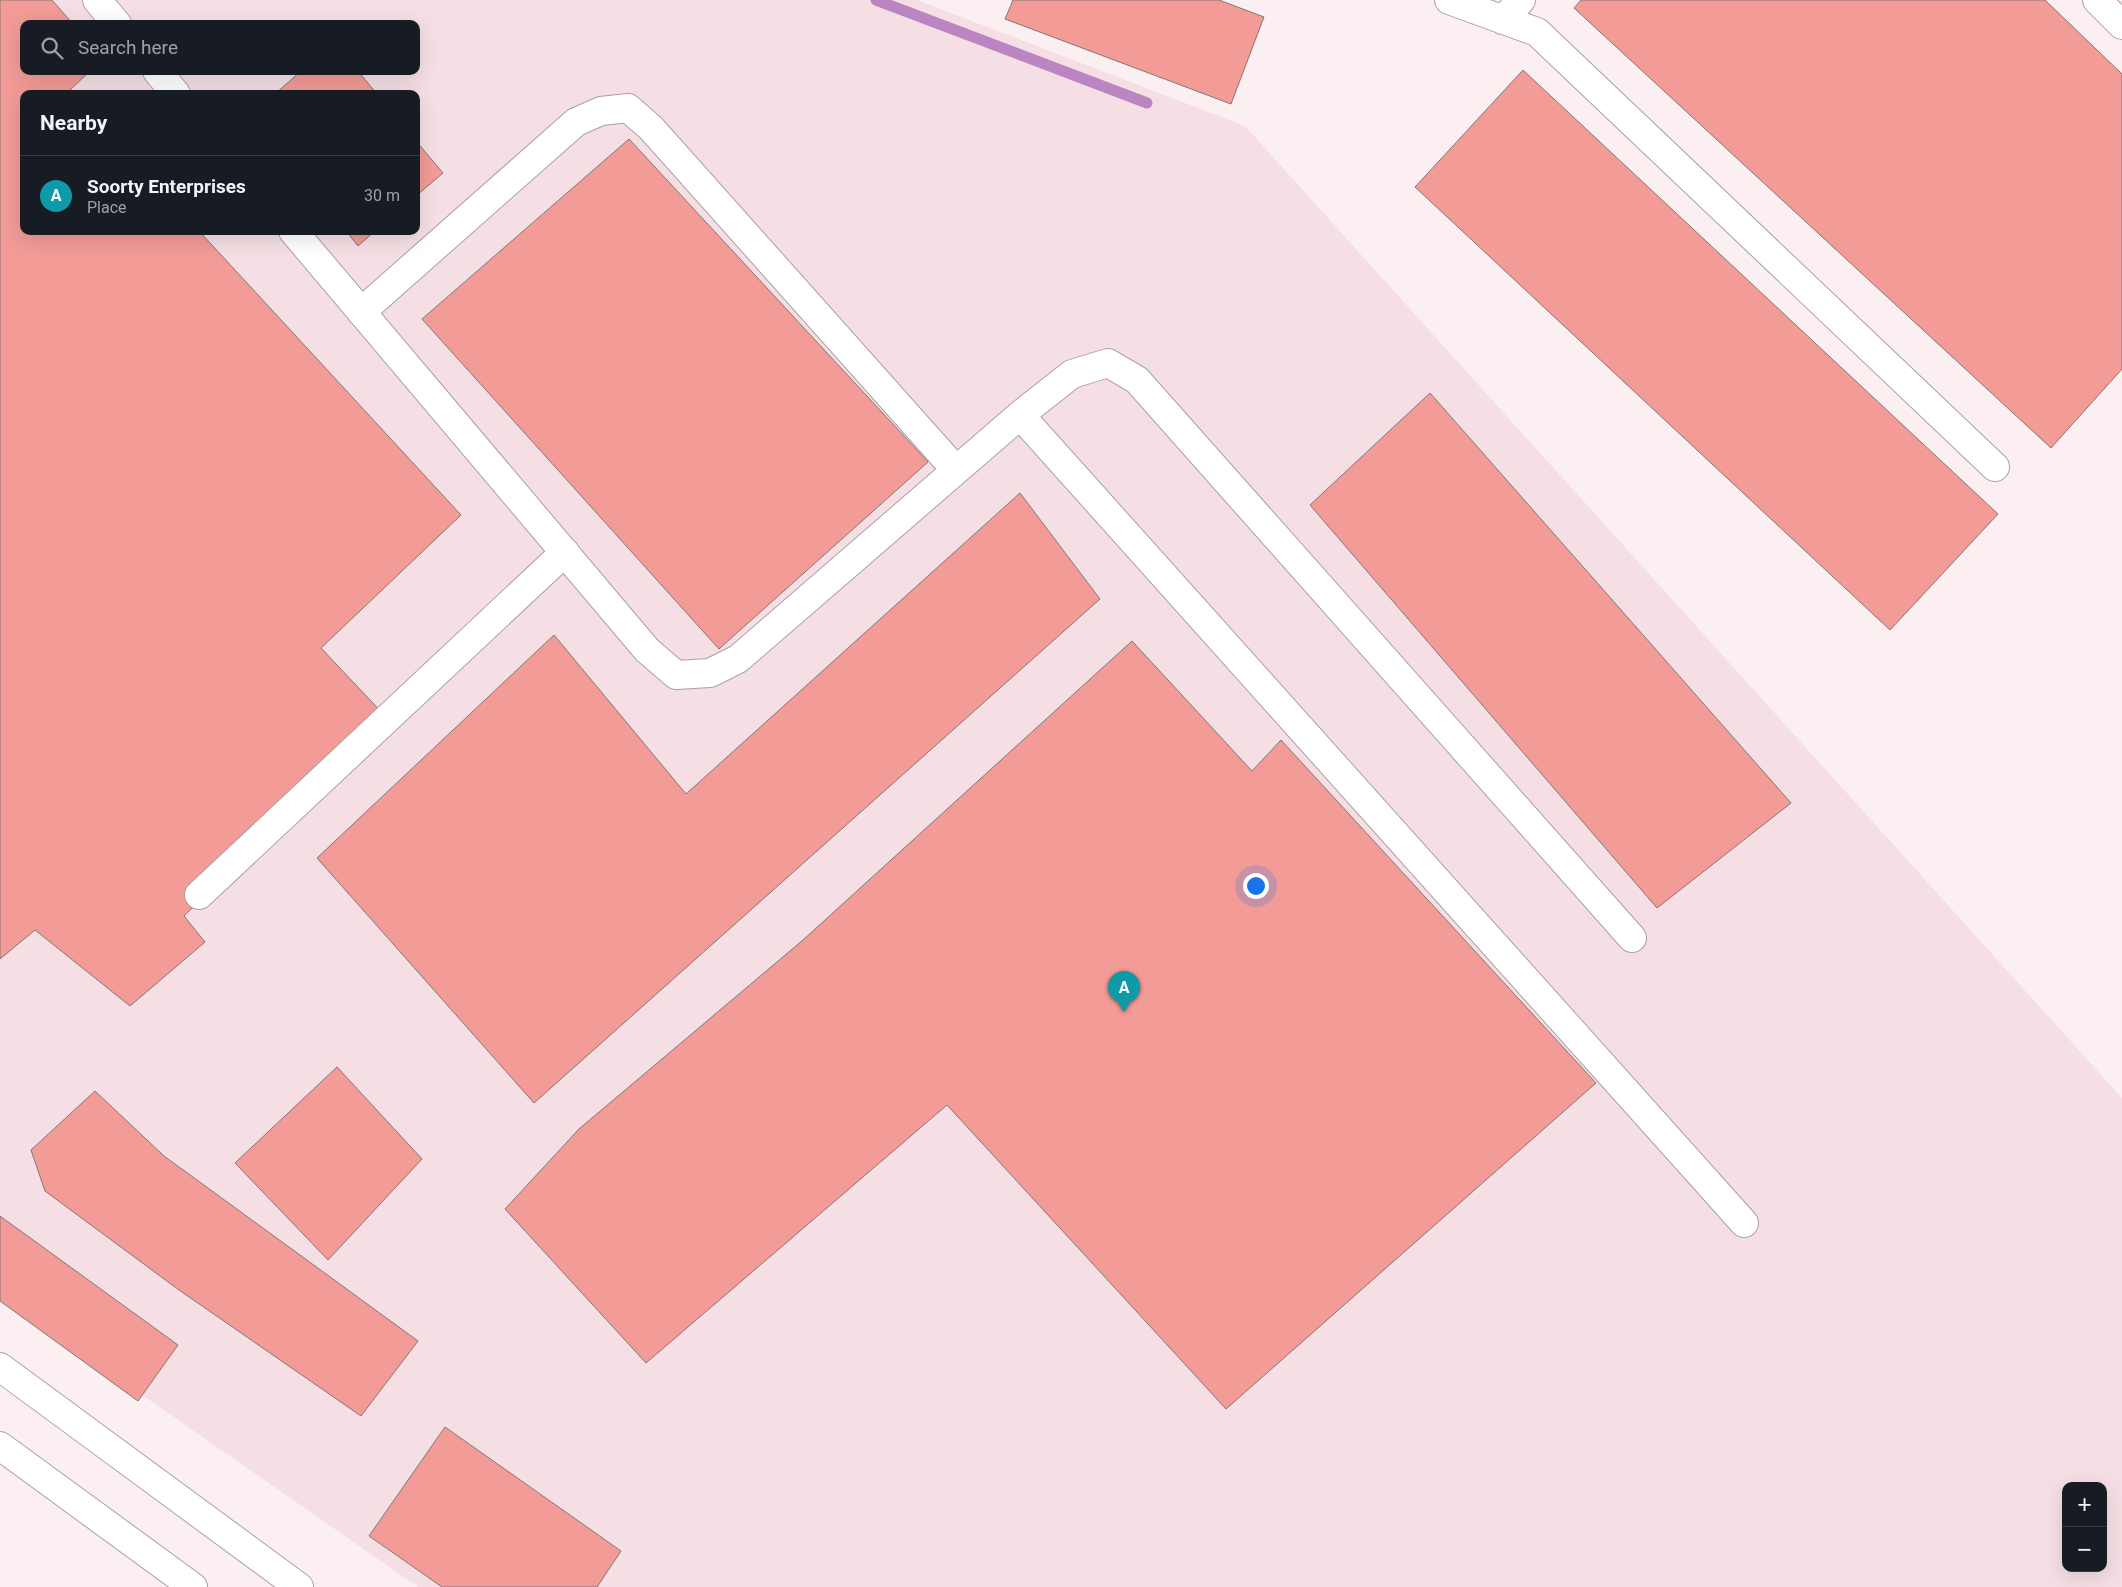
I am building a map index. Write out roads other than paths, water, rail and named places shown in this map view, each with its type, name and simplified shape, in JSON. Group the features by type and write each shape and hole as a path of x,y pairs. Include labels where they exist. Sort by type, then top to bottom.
{"street":[{"path":"97,0 114,20"},
{"path":"1449,0 1537,32 1995,467"},
{"path":"1503,20 1522,0"},
{"path":"2097,0 2122,25"},
{"path":"160,75 173,90"},
{"path":"361,312 576,122 601,111 628,108 651,128 956,470"},
{"path":"296,235 648,650 676,675 710,673 738,659 1020,415 1072,374 1108,363 1137,380 1632,938"},
{"path":"1020,415 1744,1223"},
{"path":"198,895 564,552"},
{"path":"0,1367 299,1587"},
{"path":"0,1446 192,1587"}],"waterway":[{"path":"876,0 1147,103"}],"place":[{"name":"Soorty Enterprises","path":"1124,1012"}]}
